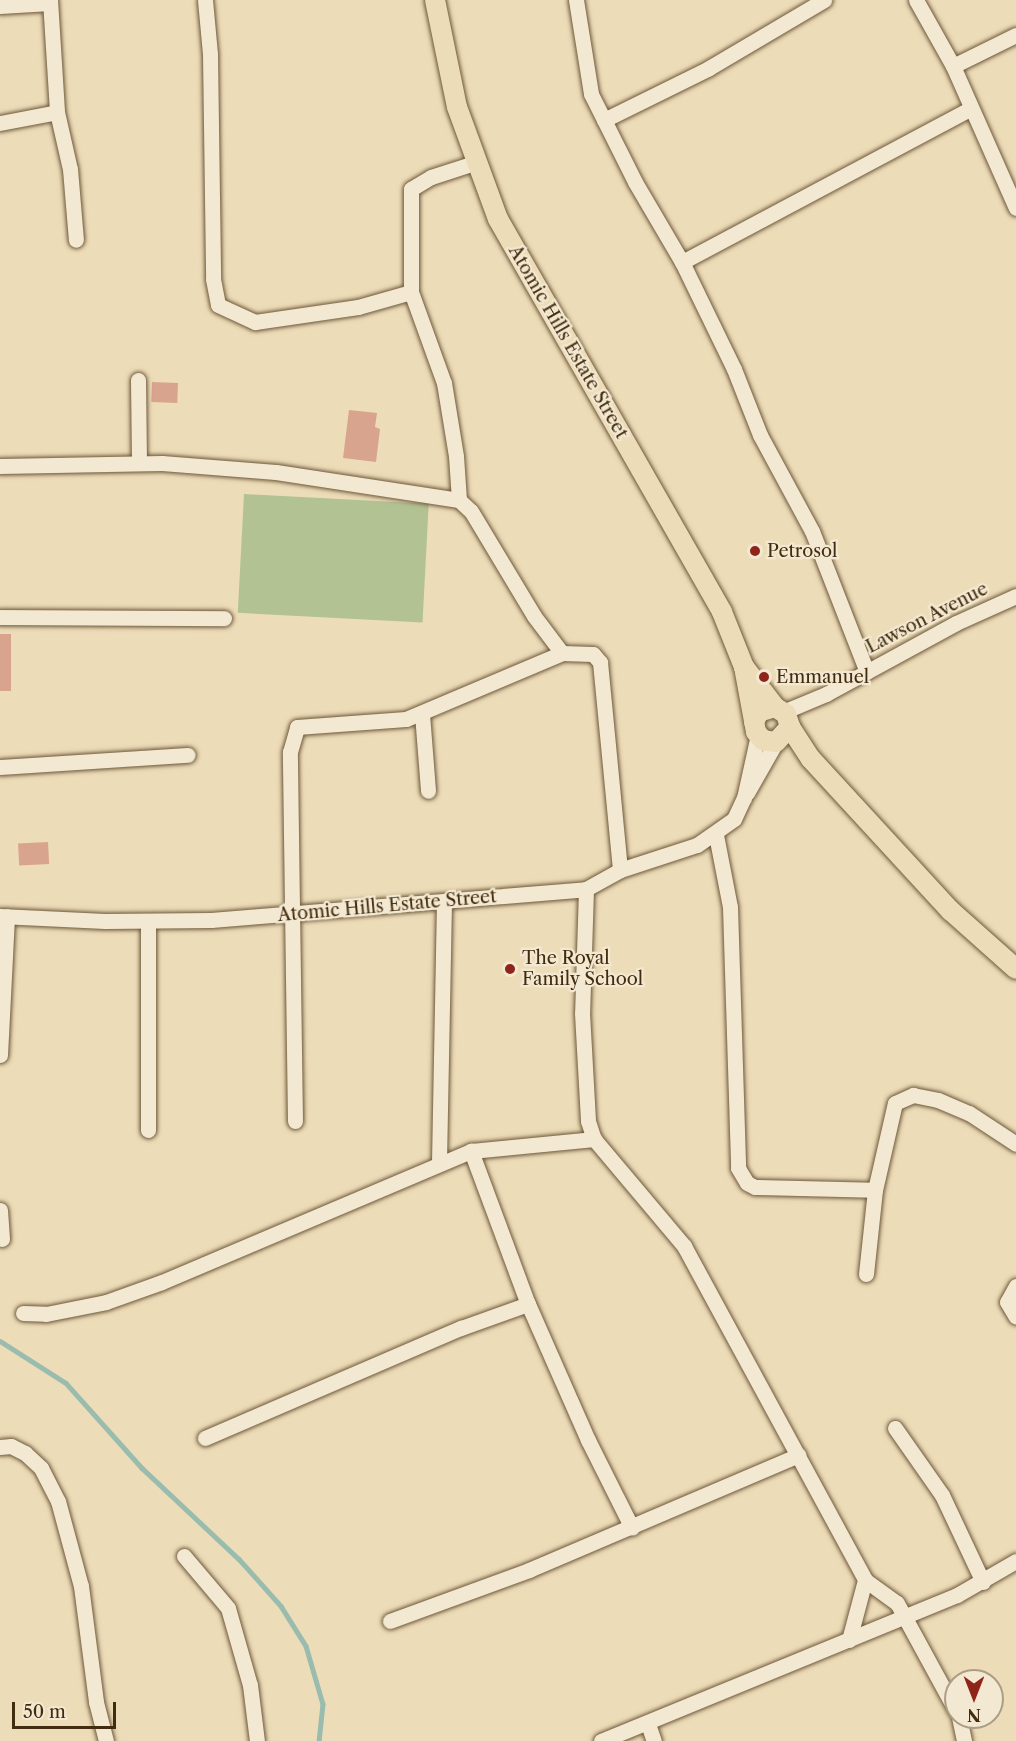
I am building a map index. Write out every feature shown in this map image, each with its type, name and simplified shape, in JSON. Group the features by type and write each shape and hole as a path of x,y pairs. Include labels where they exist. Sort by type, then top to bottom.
{"main road":[{"name":"Atomic Hills Estate Street","path":"435,0 457,107 474,163 512,245 698,566 744,667 776,726"},
{"path":"776,726 811,759 951,911 1016,969"}],"street":[{"path":"206,0 210,54 213,279 218,305 255,322 358,307 411,292"},
{"path":"576,0 589,86 604,120 682,262 760,435 812,531 867,672"},
{"path":"604,120 709,68 824,0"},
{"path":"916,0 953,66 970,109 1016,208"},
{"path":"0,6 50,2 57,112 70,169 76,240"},
{"path":"953,66 1016,35"},
{"path":"682,262 970,109"},
{"path":"0,123 57,112"},
{"path":"459,500 456,456 444,383 411,292 411,189 431,177 474,163"},
{"path":"138,380 139,462"},
{"path":"0,466 61,468 139,462 276,472 459,500 471,511 534,616 562,653"},
{"name":"Lawson Avenue","path":"776,726 826,694 956,623 1016,596"},
{"path":"0,617 224,618"},
{"path":"295,1121 290,915 294,864 290,752 297,727 406,719 562,653 593,654 600,662 620,870"},
{"path":"422,714 428,791"},
{"name":"Atomic Hills Estate Street","path":"4,916 148,922 290,915 586,889 620,870 673,855 716,835 734,819 776,726"},
{"path":"0,767 188,755"},
{"path":"716,835 730,908 738,1167 747,1183 755,1187 875,1190"},
{"path":"586,889 582,1013 588,1121 594,1139 684,1246 865,1580 897,1603 944,1689"},
{"path":"439,1162 444,903"},
{"path":"0,1055 4,916"},
{"path":"148,922 148,1130"},
{"path":"866,1274 875,1190 895,1103 903,1097 926,1097 951,1105 1016,1144"},
{"path":"23,1313 71,1309 139,1290 246,1248 471,1150 594,1139"},
{"path":"471,1150 528,1304 588,1440 632,1528"},
{"path":"0,1210 2,1239"},
{"path":"1016,1286 1007,1302 1016,1317"},
{"path":"205,1438 461,1328 528,1304"},
{"path":"895,1428 942,1495 983,1582"},
{"path":"0,1448 11,1446 25,1452 41,1468 58,1501 81,1586 96,1702 106,1741"},
{"path":"390,1621 529,1570 799,1455"},
{"path":"183,1556 228,1608 250,1685 257,1741"},
{"path":"601,1741 648,1724 905,1616 983,1582 1016,1561"},
{"path":"849,1640 865,1580"},
{"path":"648,1724 654,1741"}],"green space":[{"path":"244,494 429,504 423,623 238,613"}],"building":[{"path":"152,382 178,383 177,403 151,402"},
{"path":"349,410 377,413 375,427 380,429 376,462 343,458"},
{"path":"0,634 11,634 11,691 0,691"},
{"path":"48,842 49,864 19,866 18,844"}],"waterway":[{"path":"0,1341 66,1383 142,1468 239,1559 281,1606 306,1646 323,1704 319,1741"}],"place":[{"name":"Petrosol","path":"755,551"},
{"name":"Emmanuel","path":"764,677"},
{"name":"The Royal Family School","path":"510,969"}]}
